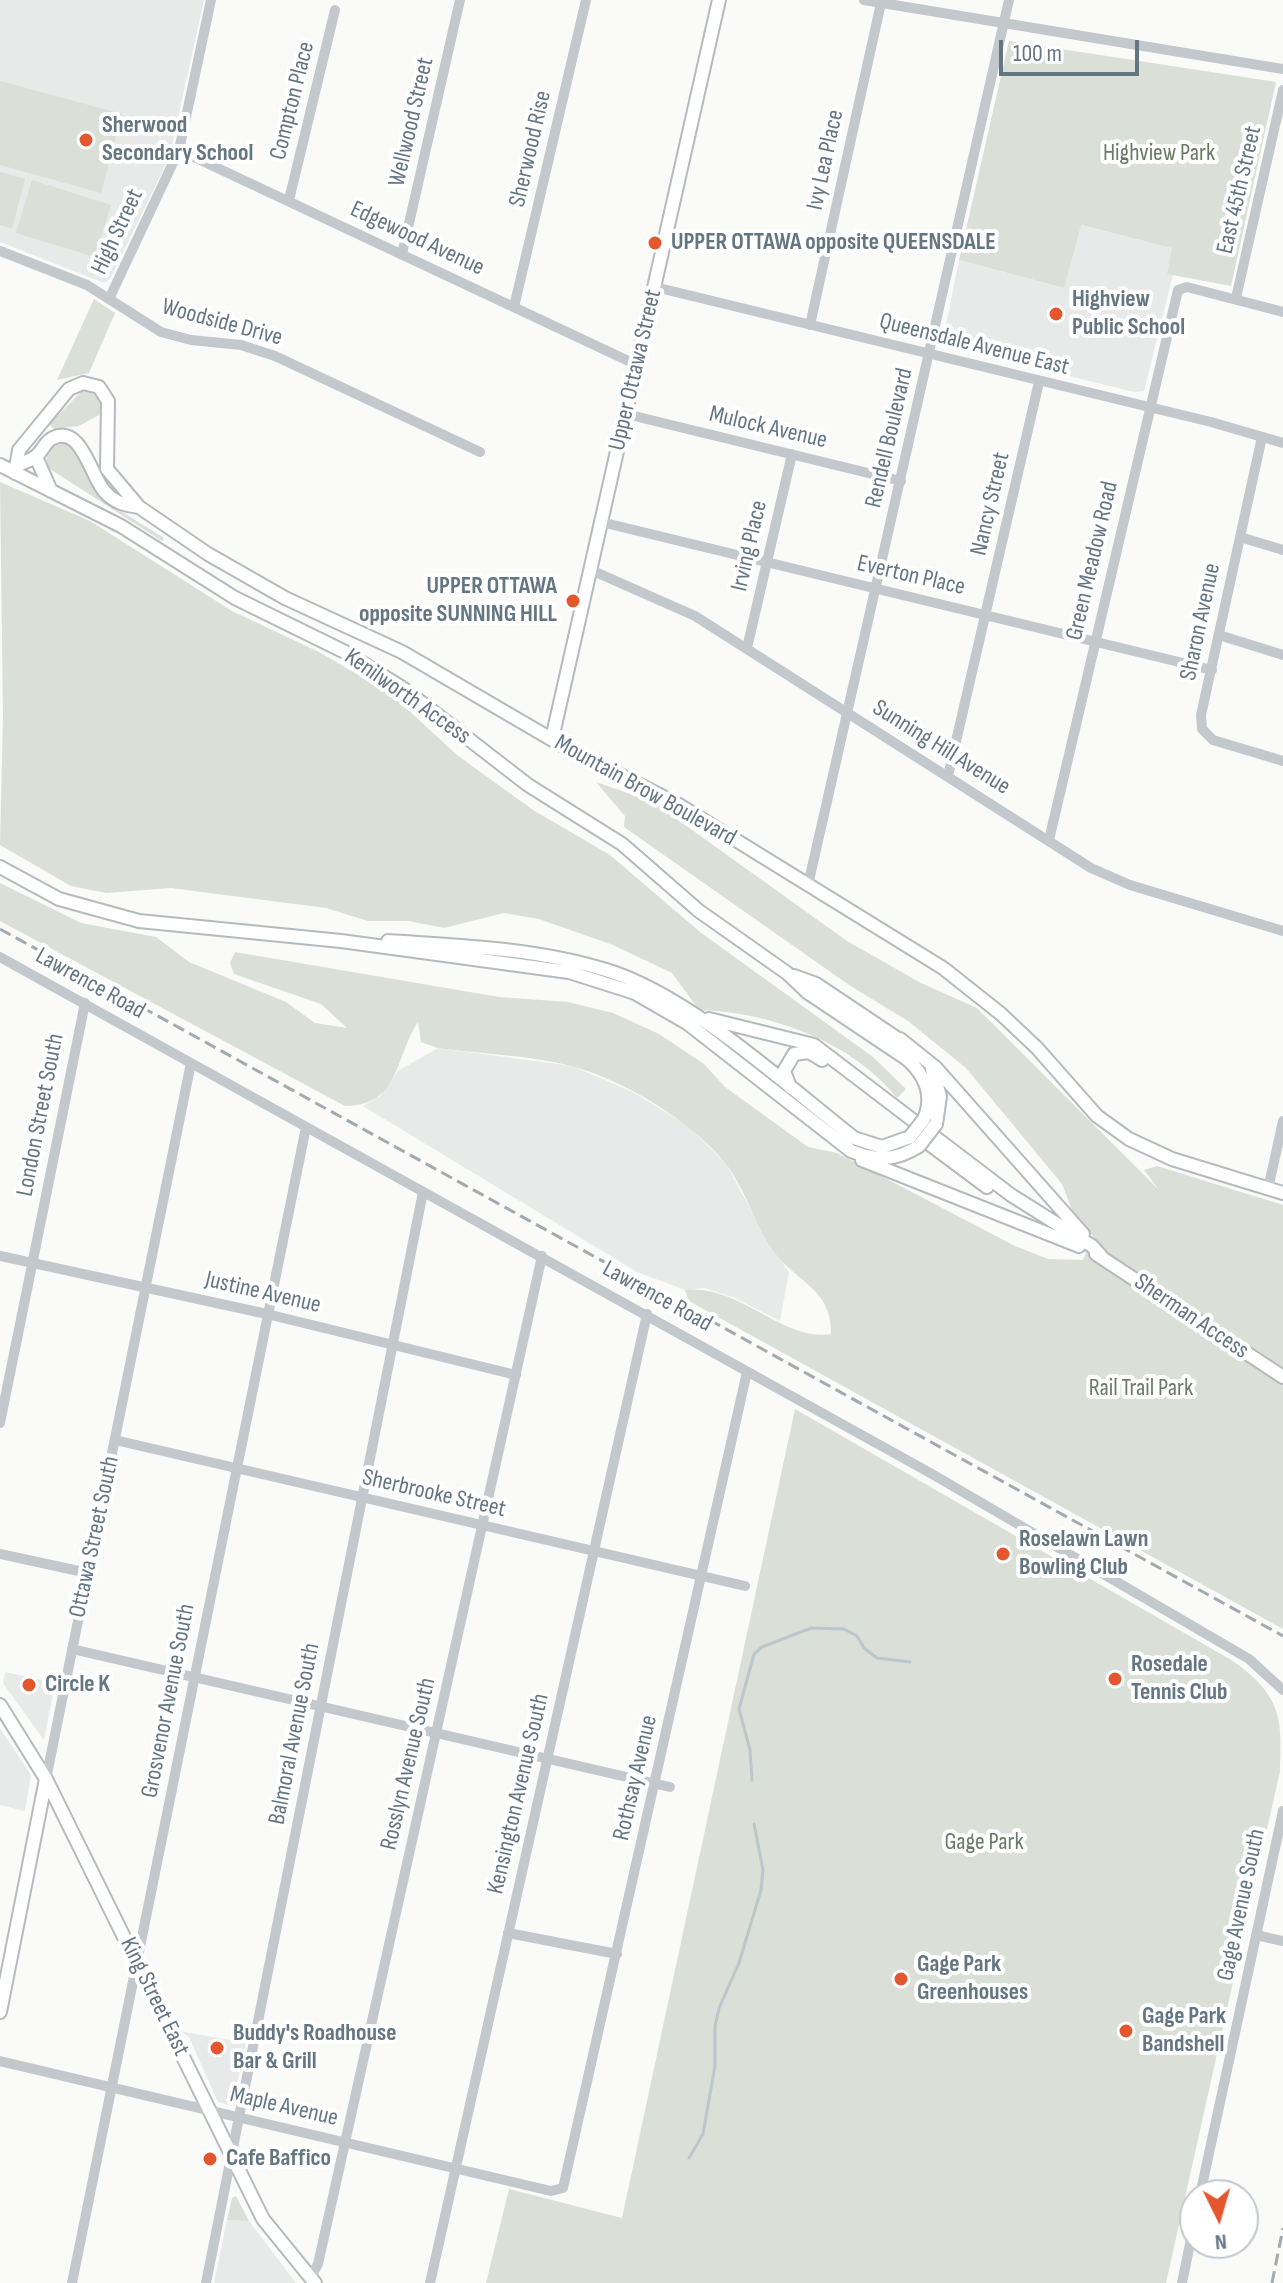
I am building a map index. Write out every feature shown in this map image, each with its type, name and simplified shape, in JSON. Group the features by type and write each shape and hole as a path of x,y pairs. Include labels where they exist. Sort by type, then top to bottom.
{"main road":[{"name":"Upper Ottawa Street","path":"552,739 719,0"},
{"name":"Mountain Brow Boulevard","path":"17,469 19,450 69,389 83,383 94,384 104,391 108,401 107,469 139,507 248,577 402,652 552,739 679,805 943,968 1037,1048 1090,1109 1113,1129 1148,1150 1283,1193"},
{"name":"Mountain Brow Boulevard","path":"17,469 36,457 49,439 62,436 71,438 80,447 105,493 121,504 139,507"},
{"path":"36,457 51,491"},
{"name":"Kenilworth Access","path":"0,465 17,469 51,491 121,526 235,598 345,652 404,689 528,785 622,844 699,911 787,973 807,992 917,1068 928,1096 930,1122"},
{"path":"0,867 59,899 139,921 341,941 569,972 635,993 687,1023 851,1151 896,1176 1096,1251"},
{"path":"341,941 459,946 557,958 608,970 717,1023 814,1045 1011,1195 1096,1251"},
{"name":"Kenilworth Access","path":"787,973 816,984 900,1039 928,1064 937,1076 941,1104 930,1122"},
{"path":"685,1007 862,1143 882,1147 914,1142"},
{"path":"900,1039 936,1068 1096,1251"},
{"path":"792,1090 785,1075 786,1062 794,1054 809,1052 972,1177 1066,1239"},
{"path":"851,1151 882,1159 898,1157 930,1122"},
{"name":"Sherman Access","path":"1096,1251 1283,1377"},
{"name":"King Street East","path":"0,1705 46,1779 272,2234 312,2281"},
{"name":"Ottawa Street South","path":"0,2012 46,1779"}],"street":[{"name":"High Street","path":"110,297 179,150 211,0"},
{"name":"Wellwood Street","path":"402,254 460,0"},
{"name":"Sherwood Rise","path":"514,307 586,0"},
{"path":"864,0 1283,69"},
{"name":"Rendell Boulevard","path":"808,885 1009,0"},
{"name":"Ivy Lea Place","path":"810,325 881,3"},
{"name":"Compton Place","path":"289,200 335,10"},
{"name":"East 45th Street","path":"1236,298 1283,90"},
{"name":"Edgewood Avenue","path":"179,150 637,365"},
{"name":"Woodside Drive","path":"0,251 110,297 161,332 191,340 241,345 275,356 480,452"},
{"name":"Queensdale Avenue East","path":"655,287 1150,407 1283,443"},
{"name":"Green Meadow Road","path":"1049,840 1178,291 1187,287 1236,298"},
{"path":"1236,298 1283,312"},
{"name":"Nancy Street","path":"948,776 1039,382"},
{"name":"Mulock Avenue","path":"626,414 901,481"},
{"name":"Sharon Avenue","path":"1262,437 1201,715 1202,729 1213,740 1283,761"},
{"name":"Irving Place","path":"747,648 792,454"},
{"name":"Everton Place","path":"601,522 1212,670"},
{"path":"1240,537 1283,550"},
{"name":"Sunning Hill Avenue","path":"591,570 695,616 1091,868 1130,885 1283,931"},
{"path":"1219,635 1283,655"},
{"name":"Lawrence Road","path":"0,957 980,1501 1249,1659 1283,1690"},
{"name":"London Street South","path":"0,1423 85,1003"},
{"name":"Ottawa Street South","path":"46,1779 191,1063"},
{"path":"1268,1189 1283,1121"},
{"name":"Grosvenor Avenue South","path":"72,2283 306,1127"},
{"name":"Balmoral Avenue South","path":"206,2283 423,1192"},
{"name":"Justine Avenue","path":"0,1256 267,1314 516,1375"},
{"name":"Rosslyn Avenue South","path":"312,2281 346,2142 542,1256"},
{"name":"Kensington Avenue South","path":"430,2283 647,1314"},
{"name":"Rothsay Avenue","path":"558,2190 566,2183 747,1372"},
{"name":"Sherbrooke Street","path":"115,1440 745,1586"},
{"path":"0,1554 88,1573"},
{"path":"72,1649 670,1787"},
{"name":"Gage Avenue South","path":"1203,2179 1283,1811"},
{"path":"508,1933 617,1954"},
{"path":"1256,1935 1283,1941"},
{"name":"Maple Avenue","path":"0,2061 558,2190"},
{"path":"1182,2283 1187,2259"}],"shaded area":[{"name":"Sherwood Secondary School","path":"0,0 204,0 169,158 110,279 104,283 0,242"},
{"name":"Highview Public School","path":"1080,225 1173,248 1167,274 1173,275 1144,391 1134,392 946,346 943,340 959,260 1063,288"},
{"path":"438,1048 572,1066 633,1092 688,1126 726,1164 771,1247 789,1272 780,1321 735,1298 705,1288 685,1290 637,1272 363,1106 380,1096 398,1071"},
{"path":"5,1672 55,1683 44,1740 3,1683"},
{"path":"0,1728 31,1775 25,1811 0,1805"},
{"path":"180,2031 246,2043 232,2106 218,2102 189,2037"},
{"path":"227,2220 249,2221 296,2283 214,2283"}],"green space":[{"name":"Highview Park","path":"1009,41 1276,82 1231,286 1167,274 1172,248 1081,225 1064,288 959,260"},
{"path":"0,81 122,114 101,193 0,165"},
{"path":"0,172 25,179 12,229 0,225"},
{"path":"32,180 111,205 95,257 16,233"},
{"path":"94,299 115,313 89,373 57,380"},
{"path":"82,391 97,395 101,405 99,415 79,426 54,429 49,424"},
{"path":"64,444 72,449 103,500 164,538 162,541 50,469 48,452 54,446"},
{"path":"0,482 90,521 232,611 321,653 392,695 457,755 533,810 610,855 700,932 873,1057 906,1089 897,1098 857,1060 807,1033 753,1017 699,1010 672,973 613,945 539,919 504,913 444,928 409,921 368,921 326,908 171,888 106,893 71,886 0,845 3,717"},
{"name":"Rail Trail Park","path":"596,782 653,802 847,941 921,983 977,1008 1159,1190 1144,1170 1157,1166 1283,1205 1283,1629 689,1301 685,1290 705,1290 742,1303 795,1330 831,1334 830,1318 819,1295 772,1249 725,1163 695,1132 634,1092 591,1072 555,1062 438,1048 421,1042 418,1022 386,1088 376,1098 363,1104 345,1106 0,921 0,883 81,923 156,937 189,962 286,1002 315,1023 347,1028 321,1004 234,974 230,963 235,952 499,997 568,1002 613,1013 659,1034 704,1064 725,1087 808,1147 837,1153 1015,1246 1048,1259 1083,1260 1093,1236 1072,1210 1062,1184 966,1068 908,1021 849,985 624,827 625,816"},
{"name":"Gage Park","path":"795,1409 1233,1661 1260,1684 1275,1707 1279,1720 1280,1771 1189,2179 1179,2179 1179,2225 1166,2283 486,2283 509,2189 622,2218"},
{"path":"236,2196 249,2221 227,2220 232,2198"}],"waterway":[{"path":"752,1780 750,1750 739,1709 754,1654 762,1647 811,1628 844,1629 857,1636 864,1648 877,1658 910,1662"},
{"path":"689,2158 703,2134 715,2066 715,2026 719,2008 739,1963 761,1890 763,1870 754,1824"}],"railway":[{"path":"0,929 1283,1636"},
{"path":"1272,2283 1283,2228"}],"place":[{"name":"Sherwood Secondary School","path":"86,140"},
{"name":"UPPER OTTAWA opposite QUEENSDALE","path":"655,243"},
{"name":"Highview Public School","path":"1056,314"},
{"name":"UPPER OTTAWA opposite SUNNING HILL","path":"573,601"},
{"name":"Roselawn Lawn Bowling Club","path":"1003,1554"},
{"name":"Rosedale Tennis Club","path":"1115,1679"},
{"name":"Circle K","path":"29,1685"},
{"name":"Gage Park Greenhouses","path":"901,1979"},
{"name":"Gage Park Bandshell","path":"1126,2031"},
{"name":"Buddy's Roadhouse Bar & Grill","path":"217,2048"},
{"name":"Cafe Baffico","path":"210,2159"}]}
